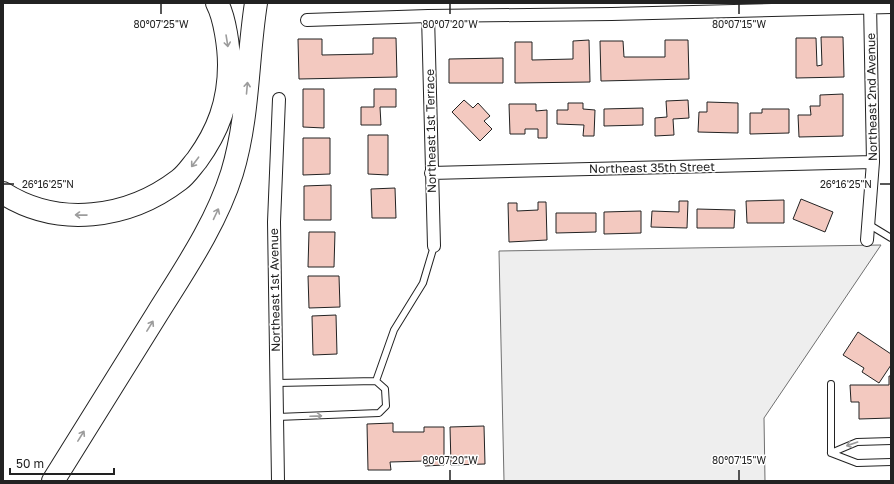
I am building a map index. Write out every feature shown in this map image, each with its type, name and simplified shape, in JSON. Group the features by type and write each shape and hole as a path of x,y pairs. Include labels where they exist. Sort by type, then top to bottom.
{"highway":[{"path":"3,193 21,203 44,211 80,215 99,214 131,206 179,180 206,147 222,116 226,101 229,54 227,38 217,3"},
{"path":"247,3 250,38"},
{"path":"53,481 199,247 225,194 235,160 244,119 250,38 256,3"}],"street":[{"path":"307,20 428,16 612,14 870,5 891,7"},
{"name":"Northeast 2nd Avenue","path":"867,240 873,162 870,5"},
{"name":"Northeast 1st Terrace","path":"428,16 434,246"},
{"name":"Northeast 1st Avenue","path":"278,481 274,222 279,99"},
{"name":"Northeast 35th Street","path":"431,173 873,162"}],"lane":[{"path":"868,224 891,238"},
{"path":"376,381 394,330 423,283 434,246"},
{"path":"277,384 376,381 385,389 386,406 379,414 277,417"},
{"path":"831,384 831,453"},
{"path":"831,453 857,442 891,441"},
{"path":"831,453 857,463 891,462"}],"shaded area":[{"path":"881,245 764,418 765,481 504,481 499,251"}],"building":[{"path":"821,37 843,37 844,77 796,78 796,38 816,38 817,66 822,65"},
{"path":"373,38 396,38 397,77 299,79 298,39 322,39 322,55 373,54"},
{"path":"589,40 590,82 515,83 515,42 532,42 532,60 573,59 573,41"},
{"path":"665,40 688,40 689,79 601,81 600,41 623,41 624,57 665,57"},
{"path":"503,58 503,83 449,83 449,59"},
{"path":"303,89 324,89 324,128 303,127"},
{"path":"374,89 396,89 396,107 380,107 381,125 361,125 361,107 374,107"},
{"path":"843,94 843,136 799,137 798,115 811,115 810,106 820,106 820,95"},
{"path":"464,100 473,108 478,103 490,116 484,121 492,129 480,141 452,112"},
{"path":"688,100 689,118 673,119 674,135 655,136 655,118 667,117 666,101"},
{"path":"707,102 738,103 738,133 698,132 699,112 707,112"},
{"path":"568,103 583,103 583,109 595,110 594,136 583,136 584,125 557,124 557,110 568,110"},
{"path":"509,104 536,104 536,111 547,110 547,138 538,138 538,129 525,129 525,134 510,134"},
{"path":"643,108 643,125 604,126 604,109"},
{"path":"762,109 789,109 789,133 750,134 750,113 762,113"},
{"path":"368,135 388,135 388,175 368,174"},
{"path":"303,138 330,138 330,174 303,175"},
{"path":"331,185 331,220 304,220 304,186"},
{"path":"395,188 396,218 372,218 371,189"},
{"path":"801,199 833,212 825,232 793,219"},
{"path":"784,200 784,223 747,223 746,201"},
{"path":"679,201 688,201 687,228 651,227 652,211 679,212"},
{"path":"538,202 546,202 547,240 509,242 508,203 517,203 517,211 538,210"},
{"path":"697,209 735,210 734,228 697,228"},
{"path":"641,211 641,233 604,234 604,212"},
{"path":"556,213 596,213 596,232 556,233"},
{"path":"309,232 335,232 334,267 308,267"},
{"path":"308,276 339,276 340,307 309,308"},
{"path":"336,315 337,354 313,355 312,316"},
{"path":"858,332 891,354 891,365 879,383 862,372 864,368 843,355"},
{"path":"889,376 891,376 891,418 859,419 859,402 851,402 850,385 889,385"},
{"path":"393,423 393,432 424,432 424,427 444,427 444,465 425,466 425,461 390,462 391,470 368,470 367,424"},
{"path":"484,426 485,464 451,465 450,427"}]}
